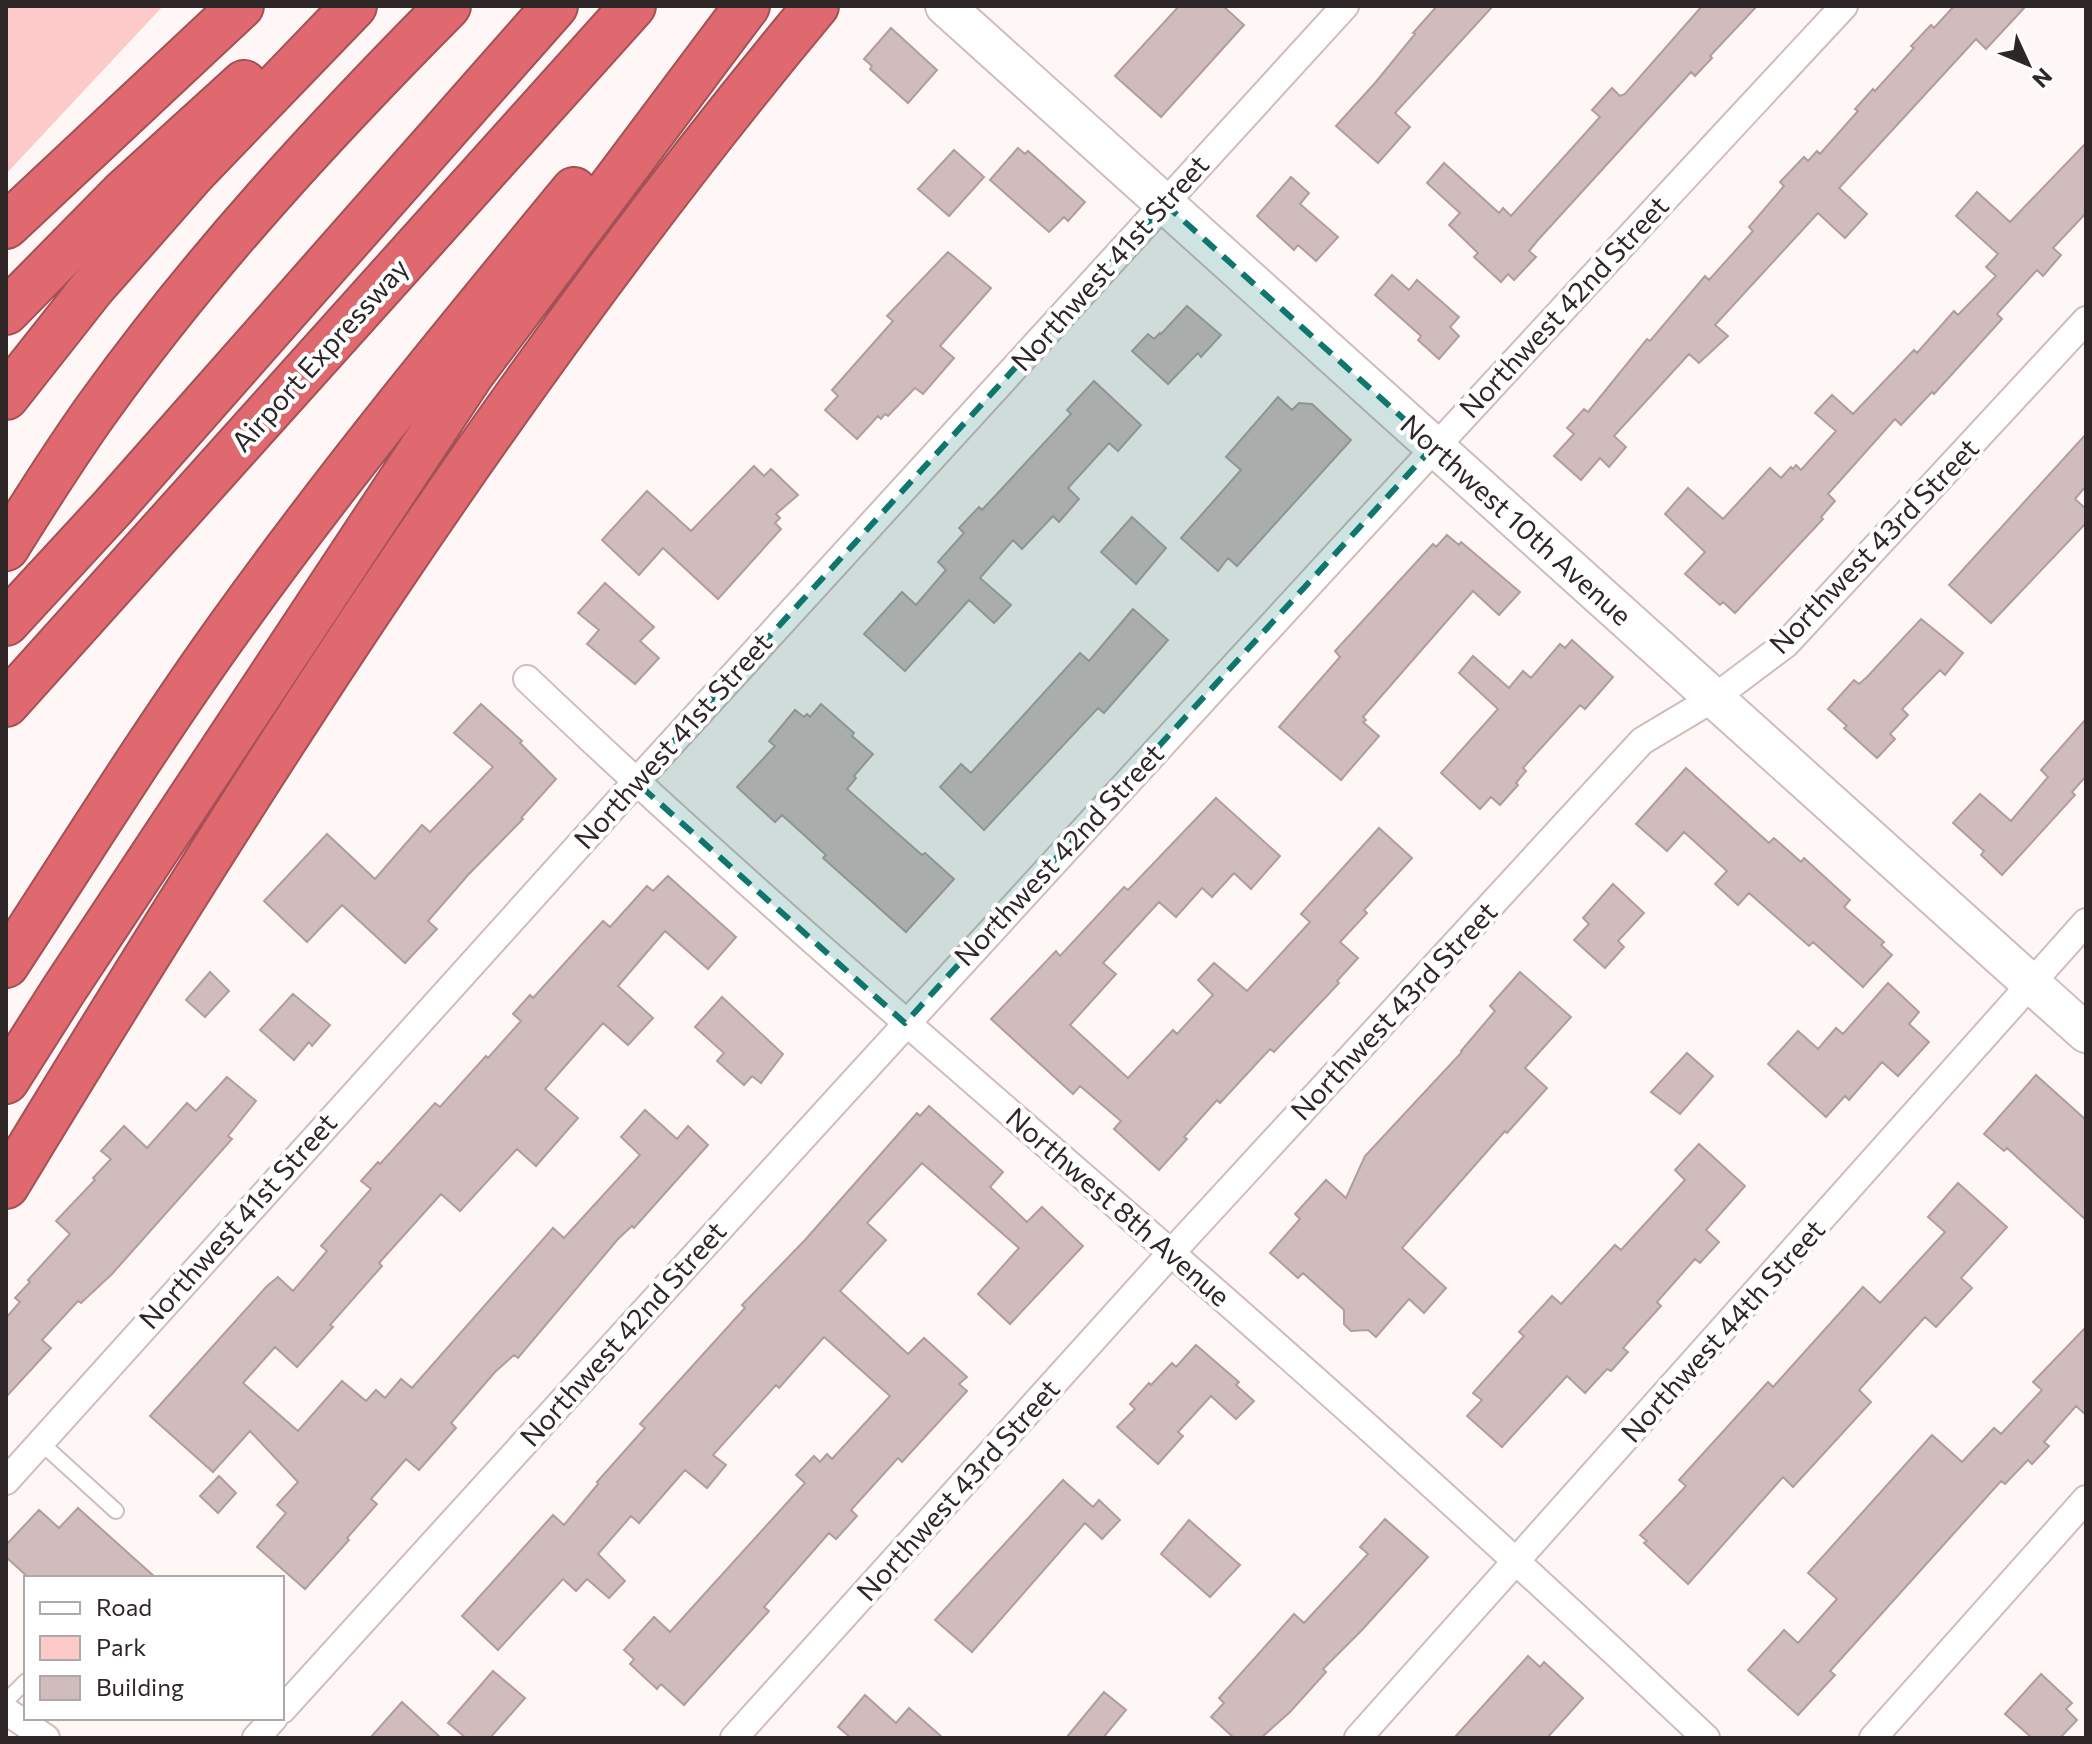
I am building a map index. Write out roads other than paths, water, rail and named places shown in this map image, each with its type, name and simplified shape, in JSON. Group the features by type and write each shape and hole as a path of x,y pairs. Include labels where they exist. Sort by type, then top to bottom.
{"highway":[{"path":"6,226 241,6"},
{"path":"6,312 172,147 253,74 339,6"},
{"path":"6,397 92,288 195,171 354,6"},
{"path":"6,548 100,405 155,334 263,202 448,6"},
{"name":"Airport Expressway","path":"6,623 555,6"},
{"name":"Airport Expressway","path":"6,704 633,6"},
{"path":"6,965 165,721 230,627 359,454 620,134 745,6"},
{"path":"6,1081 80,964 472,373 745,6"},
{"path":"6,1186 228,825 397,568 546,353 718,126 812,12"}],"street":[{"name":"Northwest 10th Avenue","path":"945,6 2086,1033"},
{"name":"Northwest 41st Street","path":"6,1481 636,782 1345,6"},
{"name":"Northwest 42nd Street","path":"284,1708 905,1023 1434,446 1844,6"},
{"name":"Northwest 43rd Street","path":"734,1738 1171,1253 1642,741 1714,698 1786,644 2086,320"},
{"name":"Northwest 8th Avenue","path":"527,679 636,782 905,1023 1171,1253 1518,1561 1706,1738"},
{"name":"Northwest 44th Street","path":"1358,1738 2086,922"},
{"path":"1873,1738 2086,1499"},
{"path":"6,1711 46,1738"},
{"path":"256,1738 272,1720"}],"lane":[{"path":"39,1441 116,1511"},
{"path":"6,1701 24,1683"}]}
